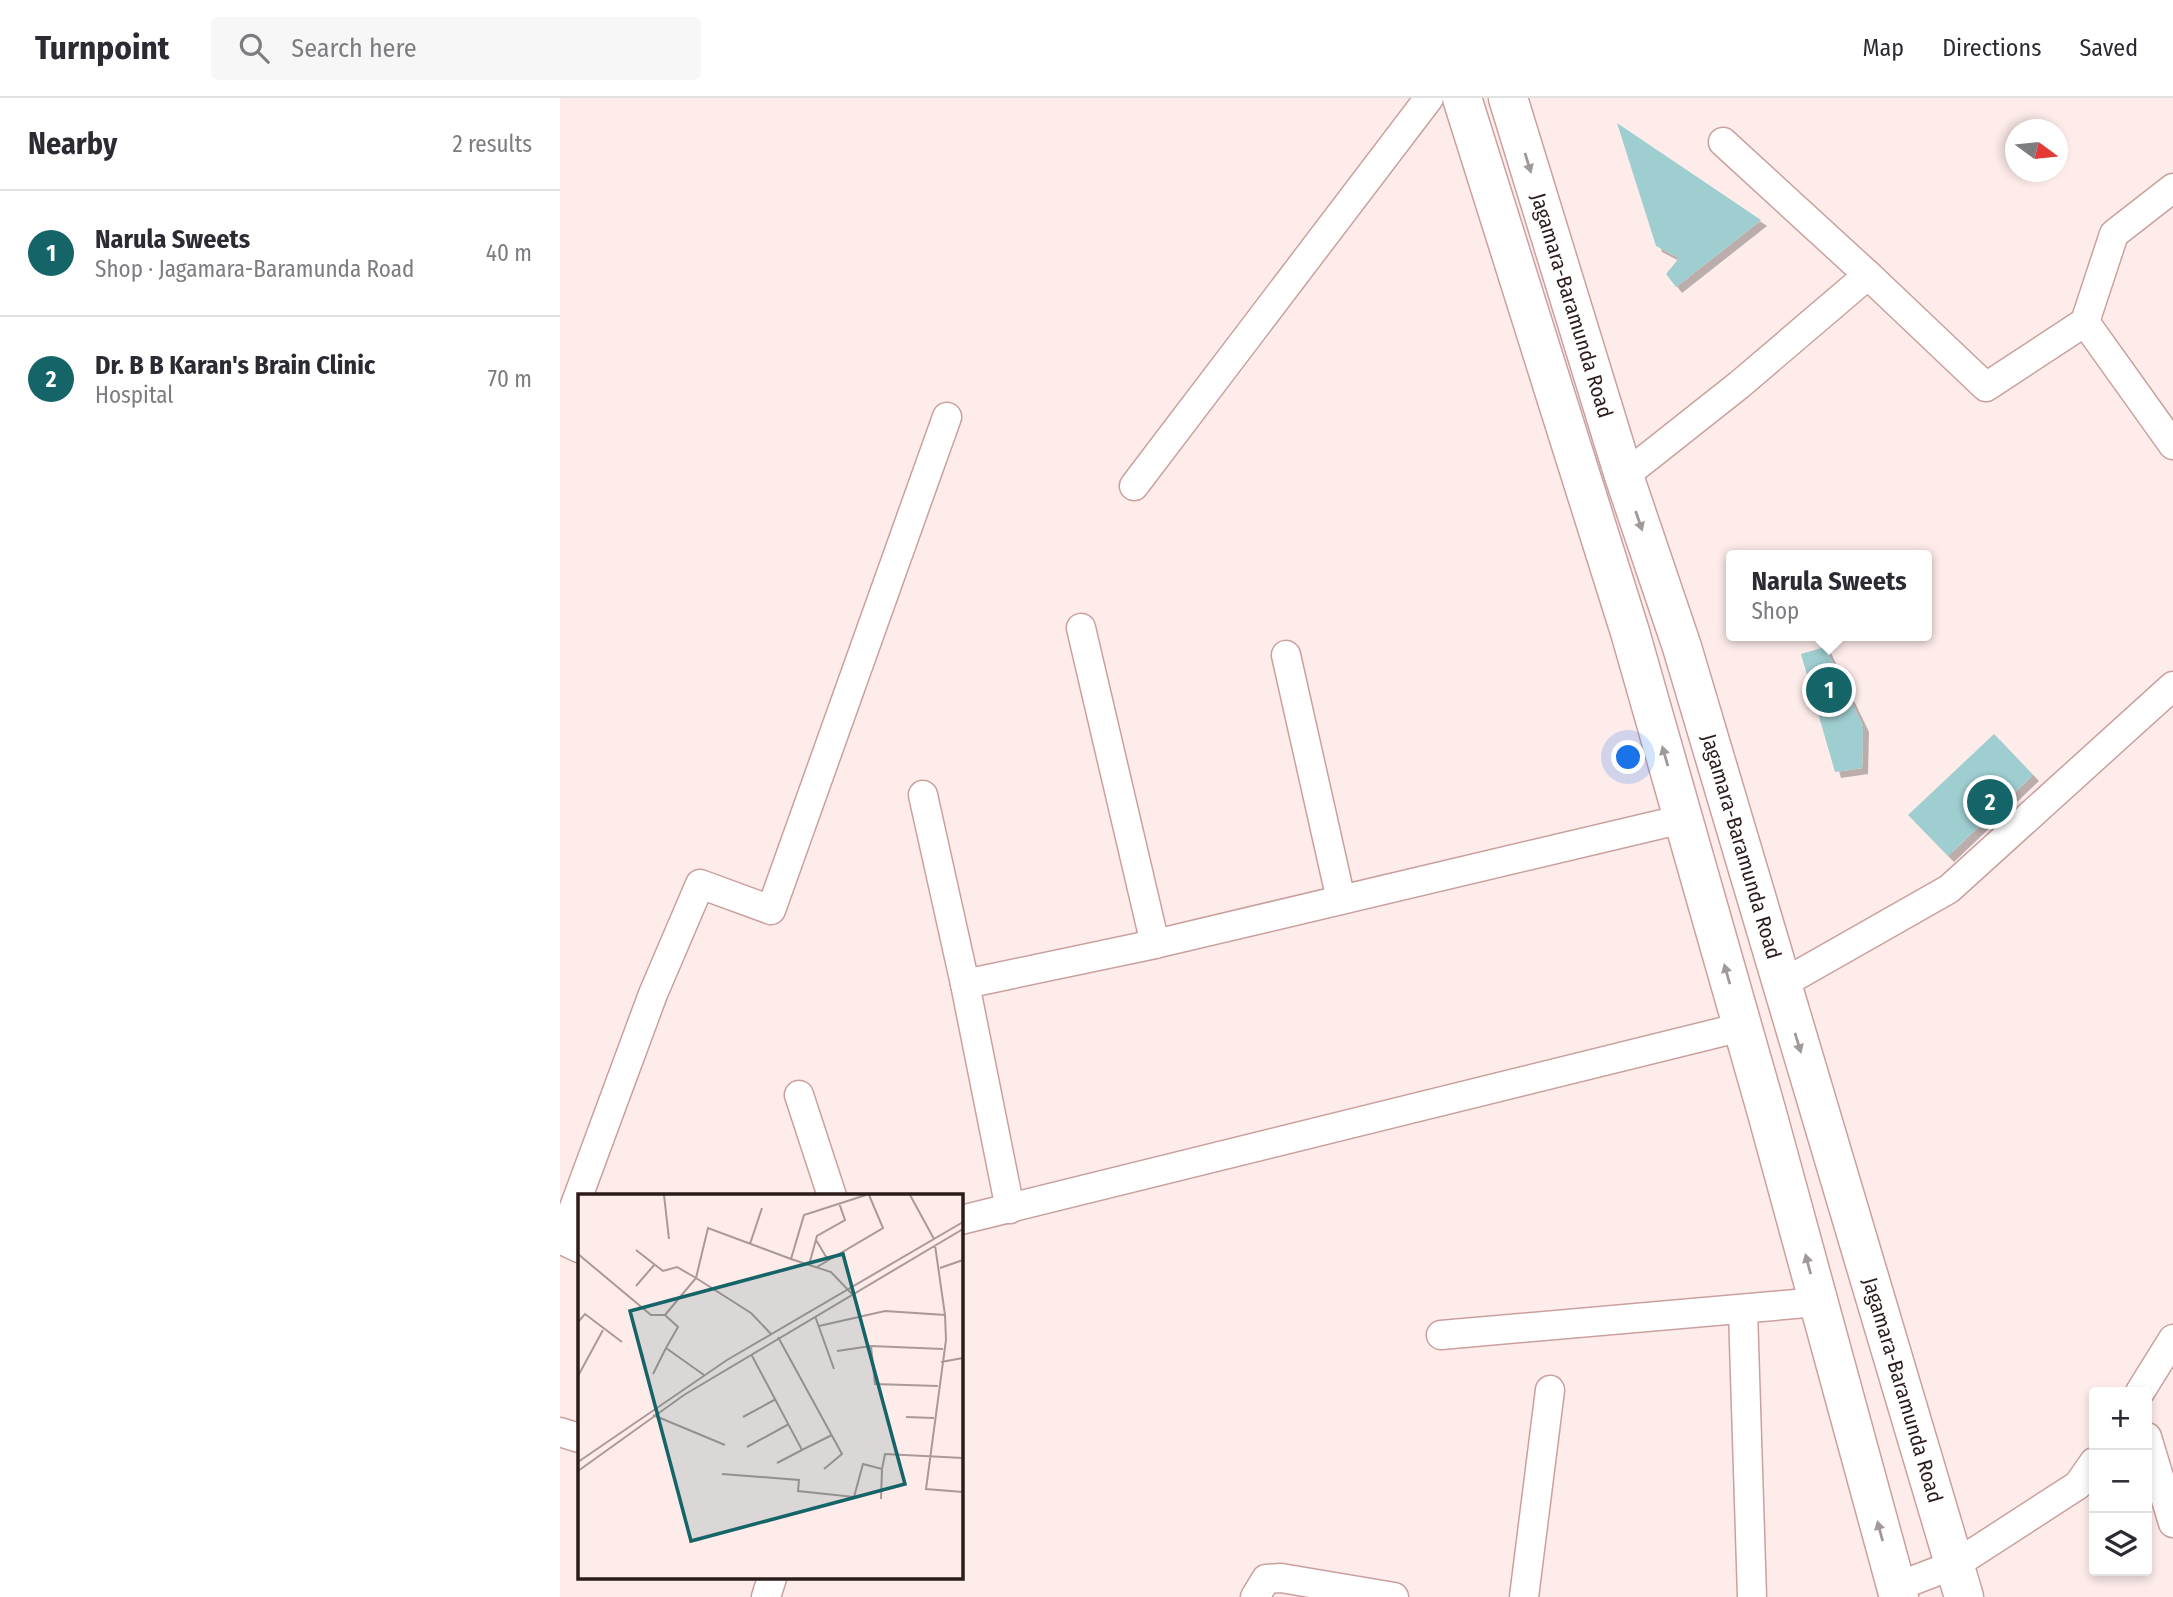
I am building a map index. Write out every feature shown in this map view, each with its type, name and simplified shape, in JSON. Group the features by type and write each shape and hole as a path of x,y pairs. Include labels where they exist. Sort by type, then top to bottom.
{"street":[{"path":"1134,486 1429,98"},
{"name":"Jagamara-Baramunda Road","path":"1461,98 1630,632 1897,1592"},
{"name":"Jagamara-Baramunda Road","path":"1508,98 1624,476 1682,647 1780,985 1960,1580"},
{"path":"1723,142 1986,387 2085,322 2114,234 2173,188"},
{"path":"1624,476 1739,385 1868,275"},
{"path":"2085,322 2173,445"},
{"path":"579,1194 653,994 700,884 771,910 947,417"},
{"path":"1081,628 1155,944"},
{"path":"1286,655 1341,900"},
{"path":"1780,985 1949,888 2173,687"},
{"path":"923,795 965,984 1010,1209"},
{"path":"965,984 1155,944 1683,819"},
{"path":"962,1220 1742,1027"},
{"path":"799,1095 831,1194"},
{"path":"578,1197 562,1240 578,1248"},
{"path":"1441,1335 1743,1311 1818,1302"},
{"path":"1743,1311 1752,1597"},
{"path":"2144,1387 2169,1353"},
{"path":"1524,1597 1550,1390"},
{"path":"560,1432 578,1438"},
{"path":"2152,1449 2168,1487 2173,1523"},
{"path":"1897,1592 1960,1580 2078,1485 2089,1469"},
{"path":"1255,1597 1266,1579 1281,1578 1394,1597"},
{"path":"766,1597 771,1580"}],"building":[{"path":"1617,123 1761,220 1676,287 1666,274 1679,258 1656,246"},
{"path":"1825,647 1863,726 1862,768 1835,772 1801,654"},
{"path":"1994,734 2033,775 1948,856 1908,815"}],"place":[{"name":"Narula Sweets","path":"1829,690"},
{"name":"Dr. B B Karan's Brain Clinic","path":"1990,802"}]}
